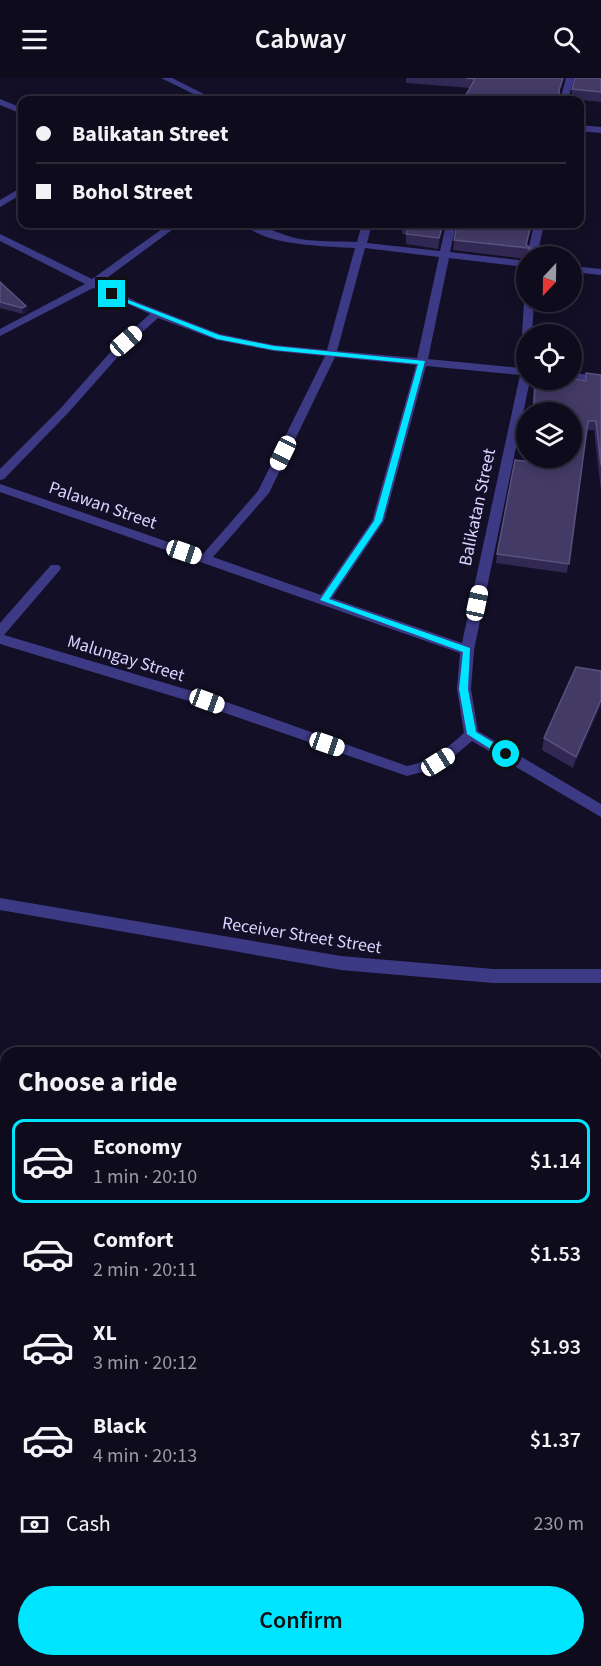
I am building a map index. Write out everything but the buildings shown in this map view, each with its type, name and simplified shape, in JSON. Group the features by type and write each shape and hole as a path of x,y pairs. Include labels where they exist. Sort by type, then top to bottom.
{"street":[{"path":"165,78 203,96"},
{"path":"565,96 570,78"},
{"path":"190,96 196,93"},
{"path":"0,102 18,109"},
{"path":"584,128 601,130"},
{"path":"0,204 18,193"},
{"path":"0,333 92,284 169,228"},
{"path":"259,228 276,236 300,242 361,245 516,263"},
{"path":"205,559 263,493 331,354 366,228"},
{"path":"324,600 378,521 422,362 450,228"},
{"path":"534,246 537,228"},
{"path":"0,237 156,314 217,337 274,348 516,371"},
{"path":"582,270 601,272"},
{"path":"0,476 64,411 126,341 156,314"},
{"path":"582,377 601,379"},
{"name":"Balikatan Street","path":"471,734 464,689 467,650 522,390"},
{"name":"Palawan Street","path":"0,488 467,650"},
{"path":"0,632 55,568"},
{"name":"Malungay Street","path":"0,639 207,701 407,771 427,769 449,755 471,734"},
{"path":"471,734 601,811"},
{"name":"Receiver Street Street","path":"0,904 341,963 493,976 601,976"}],"route":[{"path":"112,294 217,337 274,348 422,362 378,521 324,600 467,650 464,689 471,734 506,754"}]}
